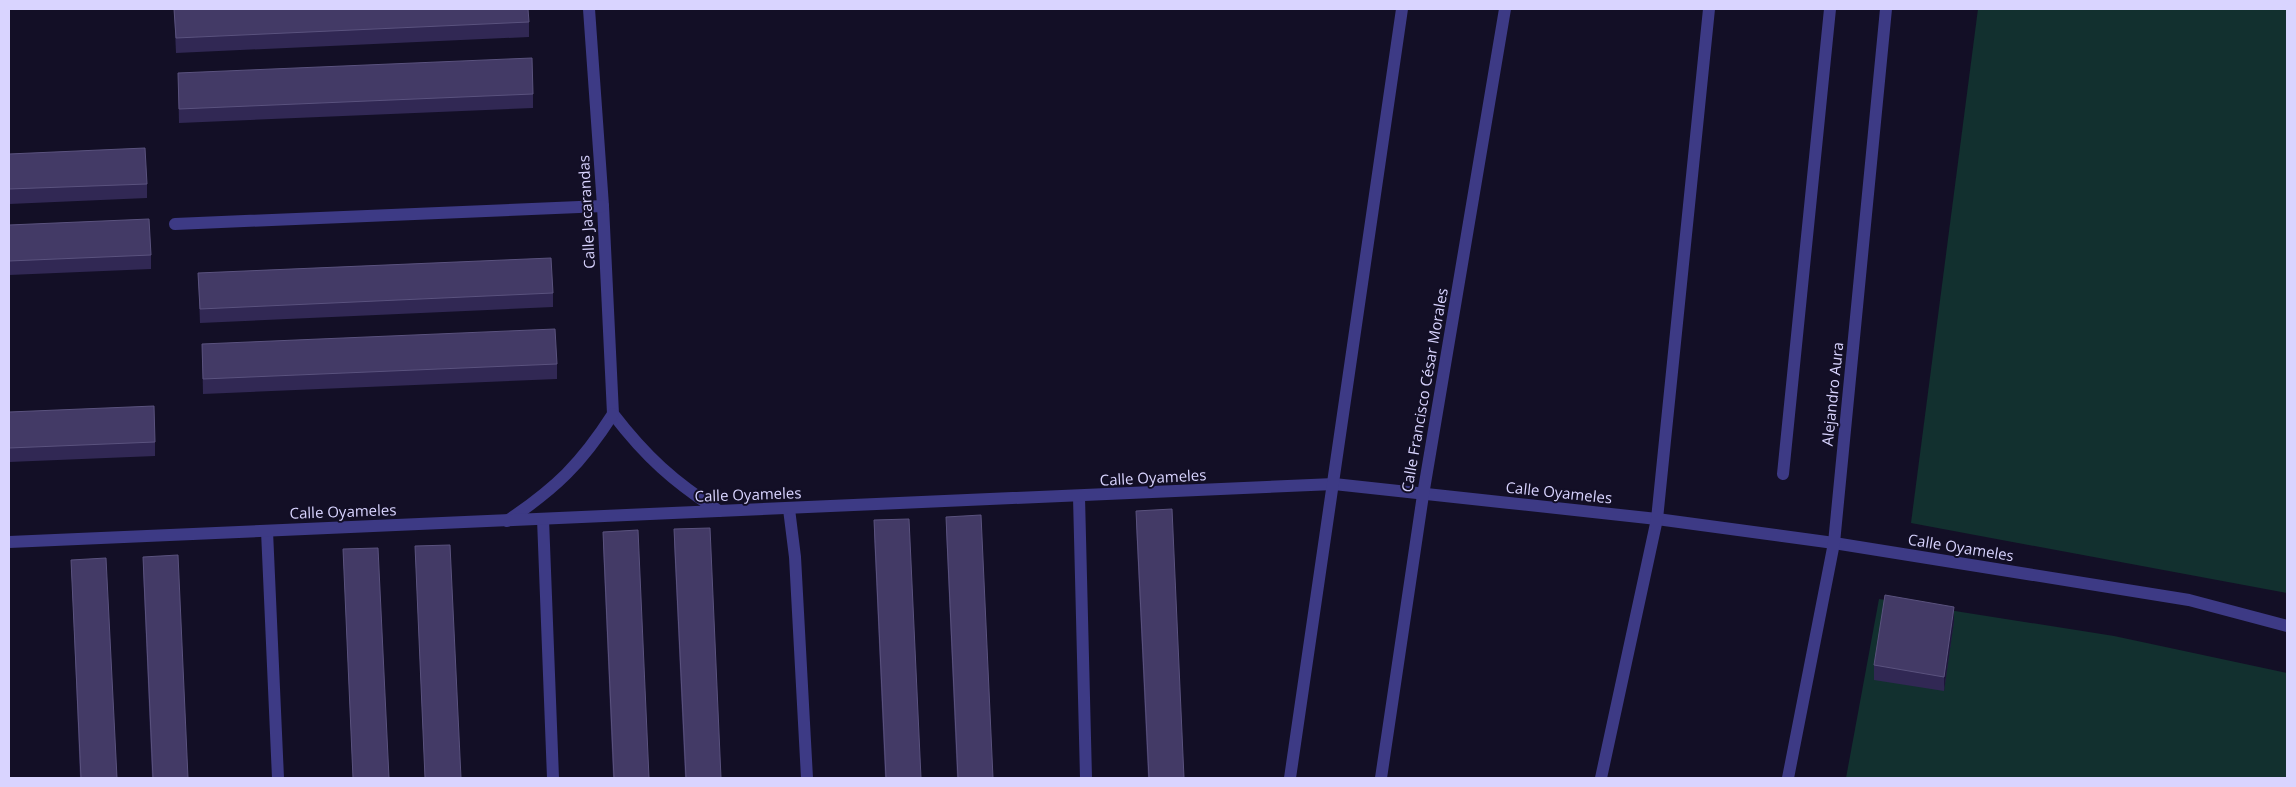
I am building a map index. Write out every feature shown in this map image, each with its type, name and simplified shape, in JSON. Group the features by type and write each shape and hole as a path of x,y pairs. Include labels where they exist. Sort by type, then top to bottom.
{"street":[{"name":"Calle Jacarandas","path":"588,9 603,206 613,414"},
{"path":"1290,778 1402,9"},
{"name":"Calle Francisco César Morales","path":"1381,778 1423,494 1505,9"},
{"path":"1601,778 1657,519 1709,9"},
{"path":"1783,474 1830,9"},
{"name":"Alejandro Aura","path":"1788,778 1834,543 1886,9"},
{"path":"174,224 603,206"},
{"path":"507,521 541,498 571,471 594,444 613,414 656,466 686,490 719,511"},
{"name":"Calle Oyameles","path":"9,542 1079,497 1334,484 1657,519 1834,543 2189,600 2287,626"},
{"path":"1079,497 1086,778"},
{"path":"789,509 794,557 807,778"},
{"path":"544,519 554,778"},
{"path":"267,531 278,778"}],"green space":[{"path":"1978,9 2287,9 2287,593 1911,523"},
{"path":"1879,599 2114,636 2287,673 2287,778 1846,778"}],"building":[{"path":"174,9 528,9 529,22 176,38"},
{"path":"532,58 533,94 179,109 178,73"},
{"path":"145,148 147,184 9,189 9,154"},
{"path":"149,219 151,255 9,261 9,225"},
{"path":"551,258 553,293 200,309 198,273"},
{"path":"555,329 557,364 203,379 202,344"},
{"path":"154,406 155,442 9,448 9,412"},
{"path":"1172,509 1184,778 1149,778 1136,511"},
{"path":"981,515 993,778 958,778 946,517"},
{"path":"909,519 921,778 886,778 874,520"},
{"path":"710,528 721,778 686,778 674,529"},
{"path":"638,530 649,778 614,778 603,532"},
{"path":"450,545 461,778 425,778 415,546"},
{"path":"378,548 389,778 353,778 343,549"},
{"path":"178,555 188,778 153,778 143,557"},
{"path":"106,558 117,778 81,778 71,560"},
{"path":"1885,595 1954,607 1944,677 1874,665"}]}
